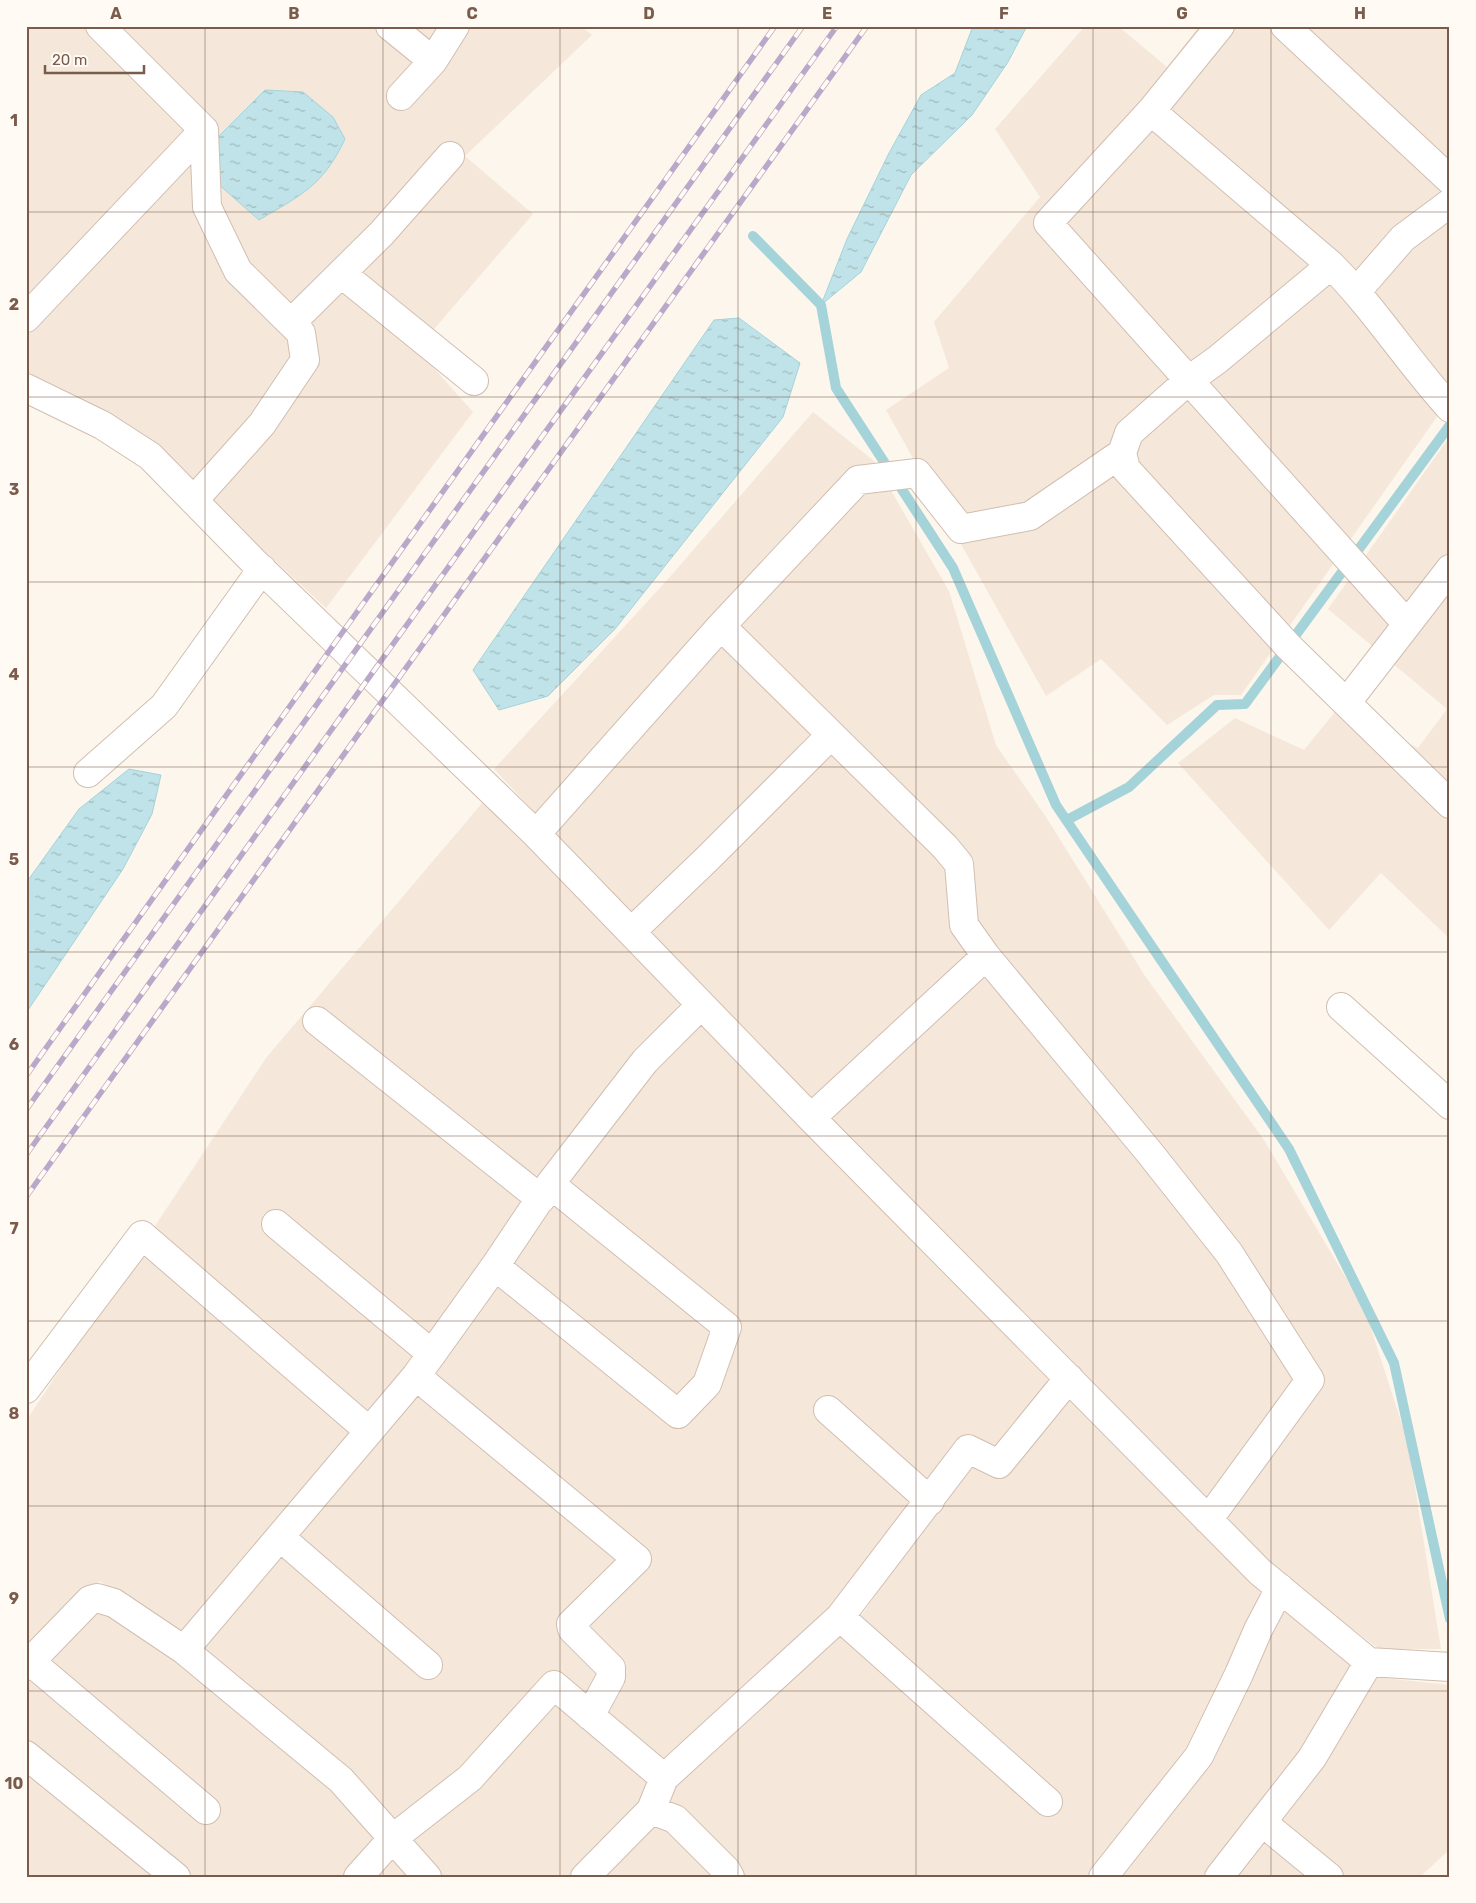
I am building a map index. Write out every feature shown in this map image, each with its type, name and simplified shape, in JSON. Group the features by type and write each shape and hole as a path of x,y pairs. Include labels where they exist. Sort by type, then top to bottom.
{"street":[{"path":"100,26 204,130 207,207 238,271 301,333 305,360 262,424 194,500"},
{"path":"390,26 433,61"},
{"path":"401,96 433,61 455,26"},
{"path":"1220,26 1151,111 1048,223 1407,624"},
{"path":"1285,26 1450,180"},
{"path":"1151,111 1357,290 1430,386 1450,408"},
{"path":"26,318 204,130"},
{"path":"291,322 382,233 450,156"},
{"path":"1357,290 1403,238 1450,203"},
{"path":"536,834 721,626 858,480 917,473 961,528 1030,516 1122,452 1130,433 1189,380 1217,360 1330,265"},
{"path":"342,274 474,381"},
{"path":"26,388 102,425 150,456 262,569 536,834 811,1118 1260,1572 1369,1662 1450,1667"},
{"path":"1122,452 1126,469 1288,646 1450,804"},
{"path":"1347,702 1450,568"},
{"path":"88,773 164,706 262,569"},
{"path":"721,626 945,847 959,864 964,925 986,956 1149,1152 1229,1253 1310,1380 1208,1520"},
{"path":"631,932 831,735"},
{"path":"811,1118 986,956"},
{"path":"184,1650 416,1376 495,1266 545,1192 645,1061 701,1004"},
{"path":"1341,1007 1450,1106"},
{"path":"317,1021 727,1327 707,1384 678,1414 495,1266"},
{"path":"276,1224 432,1354"},
{"path":"26,1389 142,1235 369,1431"},
{"path":"416,1376 637,1559 571,1624 572,1629 611,1668 611,1678 590,1716"},
{"path":"585,1877 651,1810 664,1778 840,1617 968,1449 1000,1464 1069,1378"},
{"path":"828,1410 930,1501"},
{"path":"280,1537 428,1666"},
{"path":"1103,1877 1199,1756 1258,1630 1280,1588"},
{"path":"206,1810 29,1664 90,1600 96,1598 114,1603 184,1650 342,1780 427,1877"},
{"path":"840,1617 1048,1802"},
{"path":"1219,1877 1312,1758 1369,1662"},
{"path":"358,1877 392,1838 470,1778 554,1685 664,1778"},
{"path":"26,1755 176,1877"},
{"path":"651,1810 675,1819 726,1870 730,1877"},
{"path":"1262,1822 1329,1877"}],"shaded area":[{"path":"26,26 581,26 592,35 465,156 533,214 417,349 473,412 326,608 142,438 26,376"},
{"path":"1085,26 1118,26 1167,67 1199,26 1450,26 1450,406 1441,411 1241,695 1214,695 1167,725 1101,659 1046,696 886,410 949,368 934,322 1040,197 995,129"},
{"path":"813,412 874,461 949,591 996,745 1046,817 1145,976 1264,1140 1365,1310 1408,1443 1441,1649 1379,1649 1274,1569 673,961 494,769 668,579"},
{"path":"1450,436 1450,939 1381,873 1329,930 1178,763 1235,718 1304,750 1338,708 1418,748 1447,709 1328,609"},
{"path":"483,802 1058,1373 999,1452 965,1440 834,1608 663,1758 637,1808 568,1877 443,1877 347,1769 224,1669 100,1581 26,1654 26,1421 266,1058"},
{"path":"1070,1391 1375,1677 1450,1685 1450,1849 1420,1877 602,1877 675,1781 732,1734 863,1613 972,1459 1003,1473"},
{"path":"99,1602 182,1658 339,1791 418,1877 26,1877 26,1680"}],"water":[{"path":"973,26 1027,26 1008,62 972,115 911,175 861,272 821,305 847,239 889,153 921,95 955,73"},
{"path":"265,90 303,92 333,117 345,139 328,168 310,188 259,220 217,183 218,137"},
{"path":"739,318 800,363 783,417 615,629 548,696 499,710 473,670 714,320"},
{"path":"129,769 161,775 152,814 123,869 26,1013 26,883 79,809"}],"waterway":[{"path":"753,236 821,305 836,388 953,568 1056,805 1289,1149 1394,1363 1450,1619"},
{"path":"1067,820 1129,787 1217,705 1245,704 1450,425"}],"railway":[{"path":"26,1076 775,26"},
{"path":"26,1110 803,26"},
{"path":"26,1155 837,26"},
{"path":"26,1197 867,26"}]}
